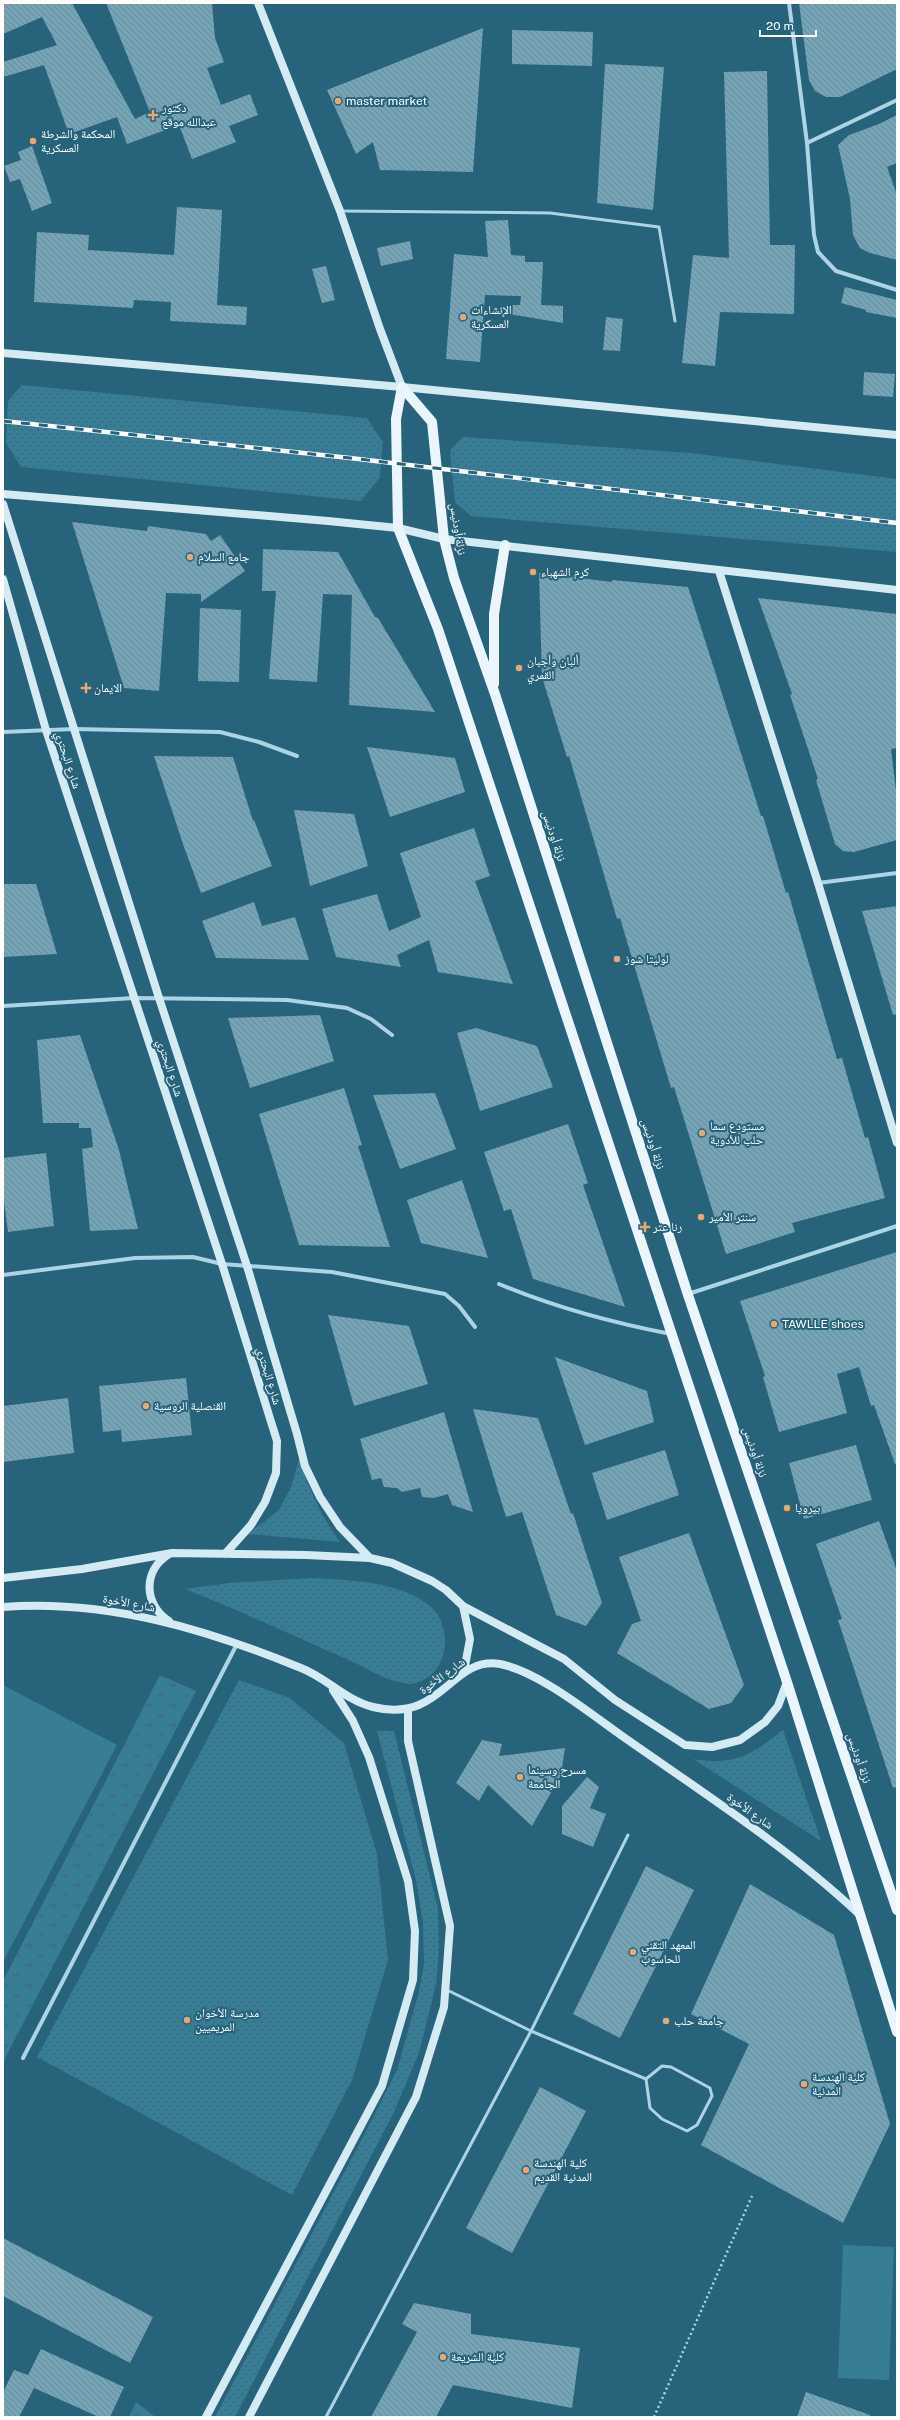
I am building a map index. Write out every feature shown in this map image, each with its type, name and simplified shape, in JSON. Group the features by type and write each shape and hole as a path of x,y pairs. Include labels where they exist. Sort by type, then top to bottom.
{"main road":[{"path":"258,3 340,211 380,329 402,387 396,418 398,528 438,629 672,1334 787,1682 897,2032"},
{"path":"3,353 402,387 494,398 897,435"},
{"name":"نزلة أودنيس","path":"402,387 432,422 444,539 454,578 495,694 688,1295 897,1910"},
{"path":"3,494 398,528 444,539 897,590"},
{"name":"شارع البحتري","path":"3,504 159,998 247,1266 297,1434 305,1466 320,1497 340,1527 370,1558"},
{"path":"495,694 494,614 505,545"},
{"path":"719,571 818,883 897,1143"},
{"name":"شارع البحتري","path":"3,579 46,730 222,1264 277,1441 276,1473 265,1502 251,1525 225,1554"},
{"path":"3,1578 82,1569 172,1553 370,1558 399,1565 432,1580 463,1606 564,1659 615,1700 685,1745 712,1747 740,1740 765,1722 778,1706 787,1682"},
{"path":"171,1623 155,1608 149,1587 155,1567 172,1553"},
{"name":"شارع الأخوة","path":"3,1607 33,1605 104,1609 171,1623 238,1644 306,1670 344,1695 375,1707 408,1709 435,1698 464,1671 483,1663 501,1664 553,1688 786,1850 824,1881 859,1914"},
{"path":"463,1606 470,1638 464,1671"},
{"path":"206,2417 382,2086 412,1980 415,1931 408,1880 369,1757 353,1721 330,1686"},
{"path":"249,2417 416,2097 444,2007 450,1926 408,1741 408,1709"}],"street":[{"path":"789,3 807,143 814,235 818,252 836,271 844,275 897,290"},
{"path":"807,143 897,100"},
{"path":"3,732 74,729 220,732 259,742 297,756"},
{"path":"818,883 897,873"},
{"path":"3,1006 134,998 287,1000 334,1006 366,1016 392,1035"},
{"path":"688,1295 897,1226"},
{"path":"3,1275 135,1258 193,1257 222,1264 332,1272 436,1291 452,1299 475,1327"},
{"path":"500,1284 532,1298 629,1326 672,1334"},
{"path":"23,2058 238,1644"}],"lane":[{"path":"340,211 550,213 659,227 675,321"},
{"path":"326,2417 531,2031 628,1835"},
{"path":"445,1989 531,2031 646,2079"},
{"path":"662,2066 671,2067 710,2088 712,2096 697,2125 687,2131 662,2119 650,2108 646,2079 662,2066"}],"path":[{"path":"654,2417 752,2196"}],"green space":[{"path":"22,385 367,418 383,442 380,477 361,501 21,467 6,443 8,401"},
{"path":"463,437 691,453 897,479 897,552 471,516 455,502 450,450"},
{"path":"299,1459 316,1502 340,1542 248,1534 279,1510 291,1487"},
{"path":"312,1578 358,1581 390,1587 419,1598 431,1607 438,1615 442,1625 445,1636 445,1647 438,1667 431,1675 416,1683 410,1684 394,1681 248,1615 185,1589 229,1583"},
{"path":"160,1675 196,1691 3,2062 3,1981"},
{"path":"239,1680 290,1698 344,1743 377,1854 388,1960 352,2080 292,2195 37,2057"},
{"path":"3,1685 117,1745 3,1962"},
{"path":"783,1730 821,1841 693,1759 720,1761 742,1756 752,1752"},
{"path":"377,1731 394,1731 438,1909 439,1950 436,1984 419,2053 393,2114 235,2417 215,2417 397,2070 418,1996 424,1965 423,1923 416,1880"},
{"path":"843,2245 894,2247 889,2380 838,2378"},
{"path":"136,2402 154,2416 129,2417"}],"building":[{"path":"3,3 72,3 135,119 150,112 106,3 212,3 215,38 224,62 207,68 221,105 250,94 258,115 229,126 236,142 192,159 179,125 127,144 117,117 69,134 44,65 3,77 3,62 57,45 42,17 3,34"},
{"path":"799,3 897,3 897,69 840,97 826,97 815,91 809,80"},
{"path":"483,28 473,172 380,170 373,142 356,154 327,90"},
{"path":"512,30 593,32 592,66 512,64"},
{"path":"605,64 664,67 653,210 597,203"},
{"path":"767,71 770,245 795,245 794,314 720,312 715,366 682,363 693,255 729,258 724,72"},
{"path":"897,115 897,163 887,167 897,195 897,260 870,253 860,248 853,235 850,199 838,145 849,135 879,124"},
{"path":"32,146 52,203 32,211 20,179 10,182 4,166 21,160 18,152"},
{"path":"177,207 222,210 217,305 247,307 246,325 170,321 171,302 134,300 133,308 34,302 37,232 89,235 88,250 174,255"},
{"path":"508,220 511,255 525,256 525,262 543,262 541,305 563,306 563,323 509,314 510,305 520,305 521,296 485,295 480,362 446,359 454,254 488,257 485,221"},
{"path":"410,241 413,259 381,266 377,248"},
{"path":"326,266 335,300 322,303 312,269"},
{"path":"845,287 897,300 897,318 866,312 866,310 841,303"},
{"path":"606,317 623,319 620,351 603,350"},
{"path":"864,372 895,374 893,397 863,395"},
{"path":"72,522 147,531 148,526 206,534 211,541 220,535 245,571 201,602 201,594 166,593 159,691 124,688"},
{"path":"263,549 338,552 375,617 378,618 435,712 349,705 352,595 323,594 317,682 269,679 276,591 262,591"},
{"path":"539,573 612,582 612,580 688,587 761,816 763,816 786,893 788,892 837,1059 842,1058 865,1138 868,1137 885,1198 792,1223 795,1232 726,1254 674,1087 671,1088 620,918 617,919 569,756 567,757 542,677"},
{"path":"758,598 897,614 897,748 891,749 897,799 897,840 854,852 843,851 835,844 816,780 818,779 790,695 792,694"},
{"path":"200,608 241,610 239,682 198,681"},
{"path":"367,747 455,758 465,792 390,817"},
{"path":"154,756 233,757 253,821 254,820 272,866 201,893"},
{"path":"294,810 354,814 368,866 310,886"},
{"path":"474,828 490,876 475,881 513,984 438,972 429,940 397,955 401,967 336,957 322,909 377,894 389,931 421,917 400,853"},
{"path":"3,884 36,884 57,954 3,957"},
{"path":"254,902 262,926 295,917 309,960 216,958 202,921"},
{"path":"897,906 897,1014 893,1015 862,911"},
{"path":"320,1015 334,1061 250,1088 228,1018"},
{"path":"476,1028 537,1046 553,1087 480,1111 457,1033"},
{"path":"80,1035 119,1150 138,1229 90,1231 82,1149 93,1147 91,1128 79,1128 79,1123 43,1123 37,1040"},
{"path":"344,1088 362,1145 358,1146 390,1247 299,1245 259,1114"},
{"path":"435,1093 456,1149 400,1169 373,1095"},
{"path":"568,1124 588,1183 583,1185 625,1307 533,1279 511,1209 504,1211 484,1152"},
{"path":"46,1153 54,1226 8,1232 3,1194 3,1158"},
{"path":"462,1180 488,1258 421,1243 407,1200"},
{"path":"897,1252 897,1464 895,1464 874,1405 871,1406 859,1367 837,1374 847,1413 779,1432 763,1377 765,1376 740,1301"},
{"path":"328,1315 409,1326 428,1384 354,1406"},
{"path":"555,1357 647,1391 654,1422 585,1445"},
{"path":"186,1378 192,1435 122,1442 121,1430 103,1432 99,1386"},
{"path":"68,1398 74,1453 3,1462 3,1406"},
{"path":"473,1409 538,1418 571,1514 573,1513 602,1603 586,1626 556,1615 522,1512 506,1517"},
{"path":"444,1412 473,1512 452,1505 448,1494 434,1498 422,1497 420,1488 402,1492 397,1488 384,1487 381,1478 372,1480 360,1439"},
{"path":"856,1445 872,1500 804,1519 789,1463"},
{"path":"665,1450 679,1495 607,1520 592,1473"},
{"path":"879,1521 897,1571 897,1787 893,1788 838,1620 842,1619 816,1544"},
{"path":"689,1533 744,1685 731,1703 709,1709 617,1653 632,1624 641,1621 619,1557"},
{"path":"482,1740 502,1744 499,1756 565,1748 561,1775 532,1826 488,1785 479,1801 456,1783"},
{"path":"587,1777 599,1787 590,1808 606,1814 593,1847 562,1834 562,1806"},
{"name":"المعهد التقني للحاسوب","path":"646,1866 694,1890 620,2038 573,2014"},
{"name":"كلية الهندسة المدنية","path":"750,1884 834,1935 890,2124 843,2223 701,2145 749,2044 691,2014"},
{"name":"كلية الهندسة المدنية القديم","path":"540,2087 586,2111 512,2253 466,2228"},
{"path":"3,2238 153,2317 130,2363 3,2296"},
{"path":"414,2303 471,2314 471,2334 580,2348 572,2408 453,2385 436,2417 371,2417 417,2332 402,2324"},
{"path":"41,2349 124,2387 110,2417 99,2417 34,2388 19,2417 3,2417 3,2392 14,2370 28,2375"},
{"path":"806,2392 870,2415 870,2417 797,2417"}],"railway":[{"path":"3,421 350,458 897,523"}],"place":[{"name":"master market","path":"338,101"},
{"name":"دكتور عبدالله موقع","path":"153,115"},
{"name":"المحكمة والشرطة العسكرية","path":"33,141"},
{"name":"الإنشاءات العسكرية","path":"463,317"},
{"name":"جامع السلام","path":"190,557"},
{"name":"كرم الشهباء","path":"533,572"},
{"name":"ألبان وأجبان القمري","path":"519,668"},
{"name":"الايمان","path":"86,688"},
{"name":"لوليتا شوز","path":"617,959"},
{"name":"مستودع سما حلب للأدوية","path":"702,1133"},
{"name":"سنتر الأمير","path":"701,1217"},
{"name":"رنا عتر","path":"645,1227"},
{"name":"TAWLLE shoes","path":"774,1324"},
{"name":"القنصلية الروسية","path":"146,1406"},
{"name":"بيرويا","path":"787,1508"},
{"name":"مسرح وسينما الجامعة","path":"520,1777"},
{"name":"المعهد التقني للحاسوب","path":"633,1952"},
{"name":"مدرسة الأخوان المريميين","path":"187,2020"},
{"name":"جامعة حلب","path":"666,2021"},
{"name":"كلية الهندسة المدنية","path":"804,2084"},
{"name":"كلية الهندسة المدنية القديم","path":"526,2170"},
{"name":"كلية الشريعة","path":"443,2357"}]}
